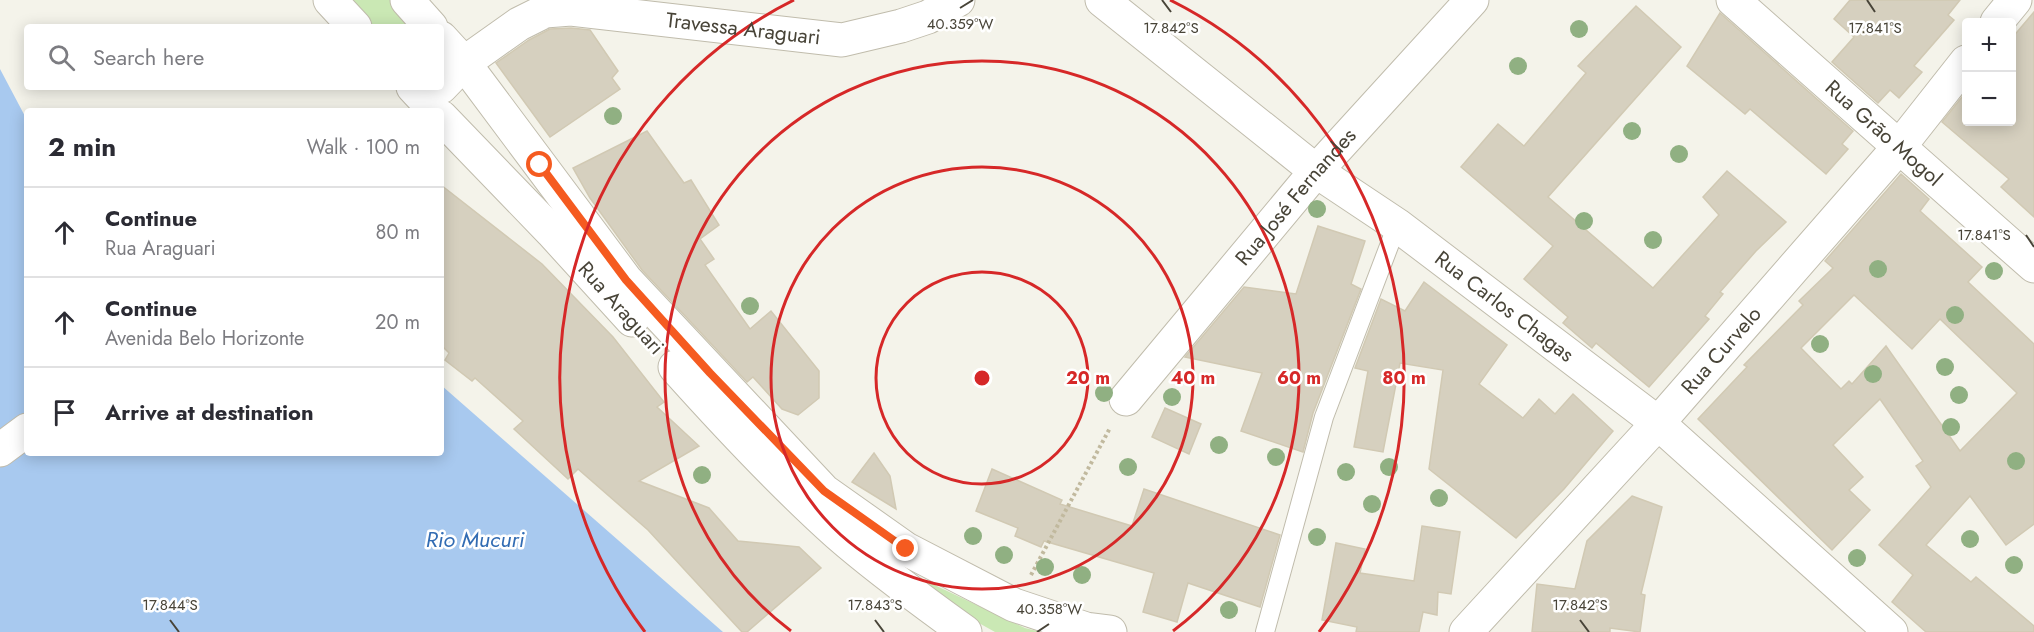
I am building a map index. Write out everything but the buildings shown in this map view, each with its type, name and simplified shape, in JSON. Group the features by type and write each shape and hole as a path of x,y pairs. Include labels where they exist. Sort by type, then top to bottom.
{"street":[{"path":"330,0 353,24"},
{"path":"407,0 428,24"},
{"name":"Travessa Araguari","path":"444,85 464,63 519,24 545,11 571,9 842,39 901,26 928,17 958,0"},
{"name":"Rua Carlos Chagas","path":"1102,0 1316,171 1396,225 1658,423 1891,632"},
{"name":"Rua José Fernandes","path":"1126,399 1316,171 1472,0"},
{"name":"Rua Grão Mogol","path":"1733,0 2034,266"},
{"path":"2000,18 2015,0"},
{"name":"Rua Araguari","path":"444,41 464,63 626,280 813,495"},
{"name":"Rua Curvelo","path":"1466,632 1658,423 1899,147 1962,67"},
{"name":"Rua Araguari","path":"444,114 739,438 813,495"},
{"path":"0,450 24,432"},
{"path":"813,495 906,549 1014,605 1086,628 1110,632"},
{"path":"813,495 838,533 897,582 965,632"}],"lane":[{"path":"1265,632 1324,417 1396,225"}],"path":[{"path":"1014,605 1126,399"}],"green space":[{"path":"349,0 394,0 416,24 372,24"},
{"path":"901,569 1025,628 1041,632 995,632 896,577"}],"water":[{"name":"Rio Mucuri","path":"0,69 24,114 24,456 444,456 444,388 723,632 0,632"}],"route":[{"path":"540,165 626,280 710,373 824,491 906,549"}]}
